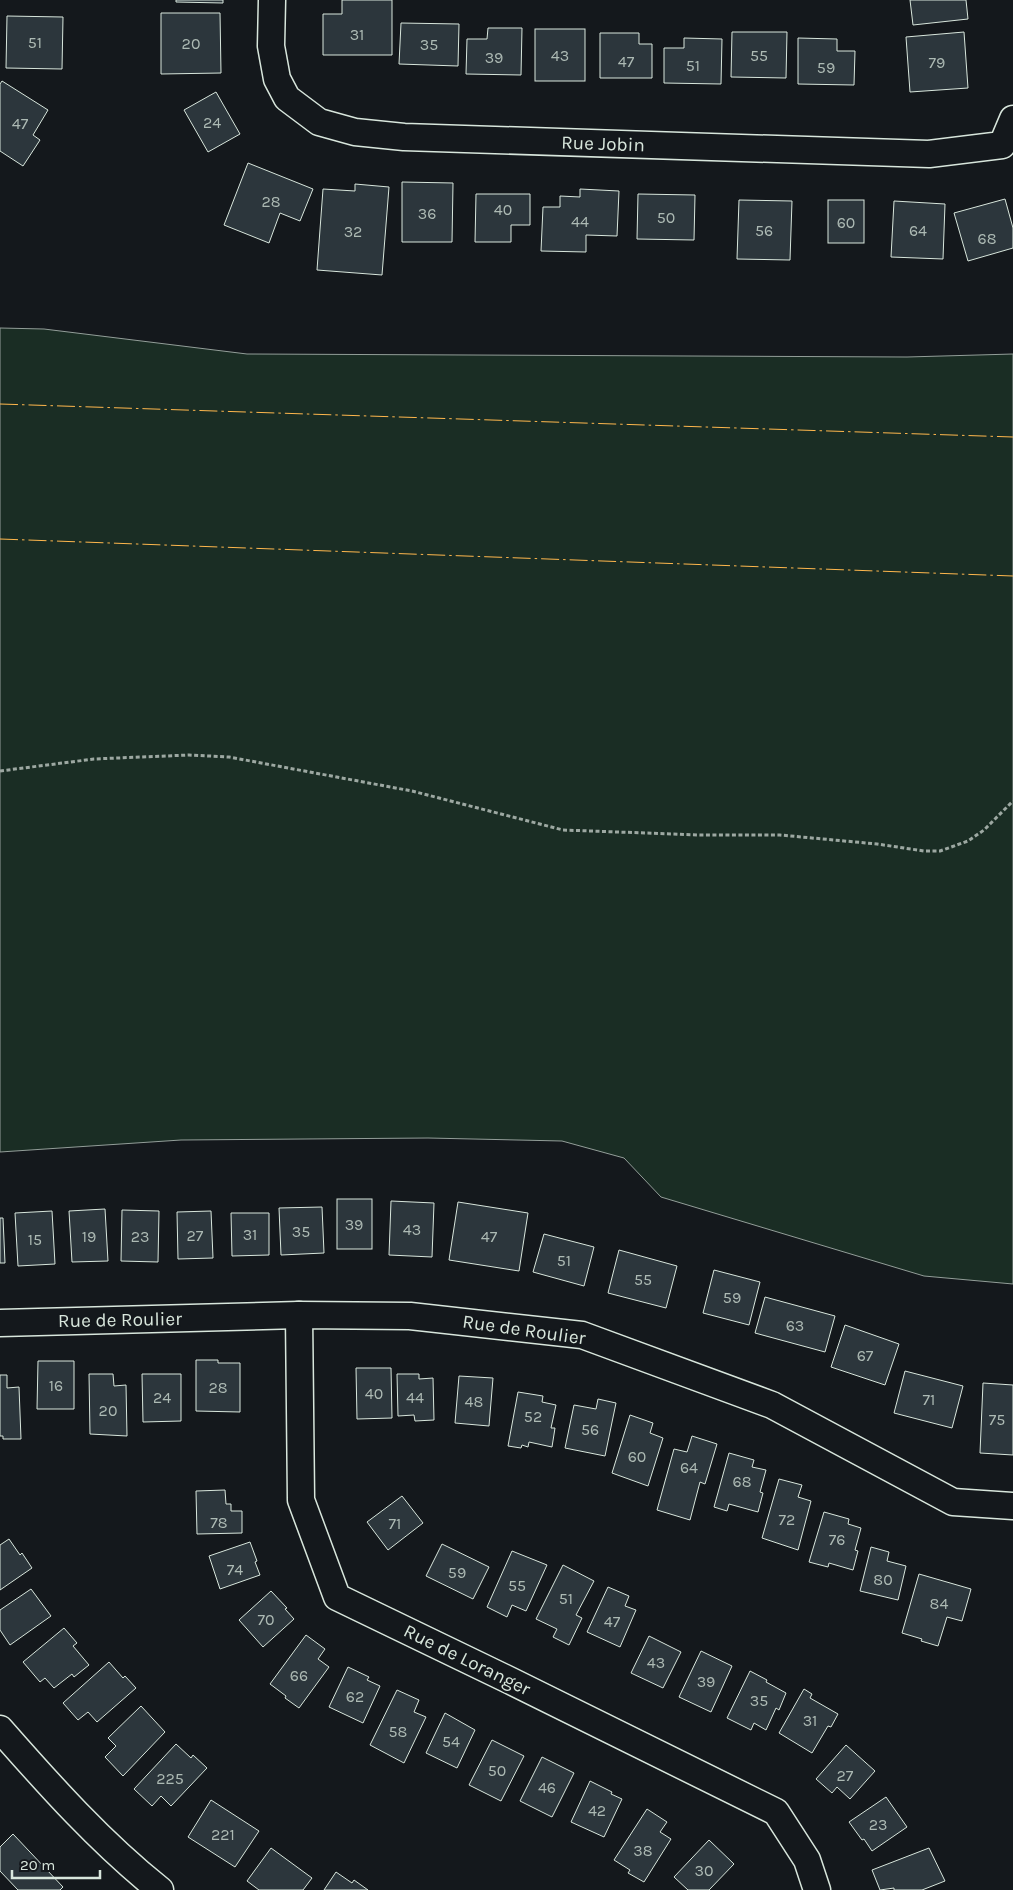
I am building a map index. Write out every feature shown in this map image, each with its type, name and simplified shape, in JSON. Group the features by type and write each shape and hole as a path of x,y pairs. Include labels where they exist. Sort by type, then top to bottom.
{"street":[{"name":"Rue Jobin","path":"272,0 271,46 277,79 287,98 319,122 355,132 404,137 930,154 1002,144 1013,120"},
{"name":"Rue de Roulier","path":"0,1323 299,1315 410,1316 582,1335 772,1405 953,1502 1013,1506"},
{"name":"Rue de Loranger","path":"299,1315 301,1500 337,1597 512,1680 776,1812 807,1860 817,1890"},
{"path":"0,1729 105,1841 160,1890"}],"path":[{"path":"0,771 94,759 189,755 229,757 412,791 563,830 700,835 780,835 877,844 924,851 940,851 968,840 984,830 1013,801"}],"green space":[{"path":"0,328 44,329 247,354 907,357 1013,354 1013,1284 924,1276 661,1197 624,1158 562,1141 428,1138 181,1140 0,1152"}],"building":[{"path":"176,0 223,0 223,3 176,2"},
{"path":"342,0 392,0 392,55 323,55 323,14 342,14"},
{"path":"910,0 966,0 968,19 913,25"},
{"path":"161,13 220,13 221,73 161,74"},
{"path":"7,16 63,17 62,69 6,68"},
{"path":"401,23 459,24 458,66 399,64"},
{"path":"488,28 522,28 521,75 466,74 467,39 487,39"},
{"path":"535,29 585,29 585,81 535,81"},
{"path":"732,32 787,32 786,78 731,77"},
{"path":"964,32 968,88 910,92 906,37"},
{"path":"600,33 639,33 639,44 652,44 652,78 600,78"},
{"path":"684,38 722,39 721,84 664,83 664,48 684,48"},
{"path":"798,38 837,39 837,51 855,51 854,85 798,84"},
{"path":"2,81 48,110 33,135 40,140 23,166 0,151 0,84"},
{"path":"216,92 240,134 208,152 184,110"},
{"path":"248,163 313,189 300,221 280,213 269,243 224,225"},
{"path":"402,182 453,183 452,242 402,242"},
{"path":"355,184 389,187 382,275 317,270 323,189 355,191"},
{"path":"580,189 619,191 617,236 586,235 586,252 541,251 543,207 560,207 560,196 580,197"},
{"path":"476,194 530,194 530,225 511,225 511,242 475,242"},
{"path":"638,194 695,195 694,240 637,239"},
{"path":"1005,199 1013,228 1013,248 968,261 954,213"},
{"path":"739,200 792,201 790,260 737,259"},
{"path":"828,200 864,200 864,243 828,243"},
{"path":"894,201 945,204 943,259 891,257"},
{"path":"337,1199 372,1199 372,1249 337,1249"},
{"path":"391,1201 434,1203 432,1257 389,1255"},
{"path":"458,1202 528,1213 519,1271 449,1260"},
{"path":"322,1207 324,1253 281,1255 279,1208"},
{"path":"105,1209 108,1261 72,1262 69,1211"},
{"path":"122,1210 159,1211 158,1262 121,1261"},
{"path":"52,1211 55,1264 18,1266 15,1213"},
{"path":"211,1211 213,1258 178,1259 177,1212"},
{"path":"231,1213 269,1213 269,1255 232,1256"},
{"path":"0,1218 3,1218 5,1263 0,1263"},
{"path":"544,1234 594,1247 584,1286 533,1272"},
{"path":"619,1250 677,1266 666,1308 608,1293"},
{"path":"714,1270 760,1282 749,1325 703,1313"},
{"path":"765,1297 835,1316 825,1352 755,1333"},
{"path":"845,1325 899,1344 885,1385 831,1367"},
{"path":"196,1360 240,1363 240,1412 196,1411"},
{"path":"38,1361 74,1361 74,1409 37,1409"},
{"path":"356,1368 391,1368 392,1418 357,1419"},
{"path":"905,1371 963,1386 952,1428 894,1413"},
{"path":"89,1374 113,1374 114,1386 126,1385 127,1436 90,1434"},
{"path":"142,1374 181,1374 181,1421 143,1422"},
{"path":"397,1374 419,1374 419,1379 433,1378 434,1420 415,1421 414,1415 398,1416"},
{"path":"0,1375 7,1375 7,1388 19,1387 21,1439 3,1439 3,1436 0,1436"},
{"path":"459,1376 493,1378 489,1426 455,1423"},
{"path":"983,1383 1013,1385 1013,1455 980,1453"},
{"path":"518,1392 543,1396 542,1402 556,1405 551,1428 555,1428 552,1447 529,1442 528,1447 522,1445 521,1448 508,1446"},
{"path":"598,1399 616,1403 605,1456 565,1448 574,1405 596,1409"},
{"path":"630,1415 653,1423 650,1433 663,1438 648,1486 612,1473"},
{"path":"692,1436 717,1444 705,1484 700,1482 690,1520 657,1510 674,1449 687,1452"},
{"path":"729,1453 754,1460 752,1467 766,1470 760,1492 763,1493 758,1512 729,1504 727,1511 714,1507"},
{"path":"779,1479 802,1485 798,1497 811,1501 798,1550 762,1538"},
{"path":"225,1490 226,1504 231,1504 231,1511 242,1511 242,1533 197,1534 196,1491"},
{"path":"402,1496 423,1523 388,1550 367,1522"},
{"path":"824,1512 849,1519 848,1524 861,1528 855,1550 858,1551 853,1570 829,1563 828,1567 809,1562"},
{"path":"9,1539 32,1568 0,1590 0,1545"},
{"path":"250,1542 260,1575 220,1589 209,1556"},
{"path":"442,1544 489,1567 473,1599 426,1576"},
{"path":"871,1547 889,1552 887,1561 906,1566 898,1600 860,1591"},
{"path":"512,1551 547,1565 526,1611 512,1605 507,1617 487,1607"},
{"path":"563,1565 594,1581 576,1615 582,1618 569,1645 553,1637 557,1629 536,1619"},
{"path":"919,1574 971,1589 962,1621 947,1617 938,1646 902,1633"},
{"path":"608,1587 629,1596 625,1606 636,1610 620,1647 587,1632"},
{"path":"31,1589 51,1616 10,1645 0,1630 0,1610"},
{"path":"271,1591 287,1608 285,1609 294,1619 263,1647 239,1620"},
{"path":"64,1628 77,1643 73,1646 89,1665 74,1677 72,1674 54,1688 45,1678 40,1682 23,1662"},
{"path":"306,1635 325,1649 318,1659 329,1667 299,1708 270,1684"},
{"path":"649,1636 681,1652 663,1688 631,1673"},
{"path":"701,1651 732,1666 711,1712 679,1697"},
{"path":"109,1662 123,1678 125,1676 136,1688 97,1722 88,1712 78,1720 63,1703"},
{"path":"348,1667 369,1677 367,1680 380,1686 363,1723 329,1707"},
{"path":"750,1671 786,1693 779,1710 776,1708 766,1730 754,1723 751,1730 727,1718"},
{"path":"804,1689 812,1694 810,1698 838,1714 831,1727 828,1726 812,1753 779,1733"},
{"path":"397,1690 419,1700 414,1712 426,1717 404,1763 370,1745"},
{"path":"141,1706 165,1732 123,1776 105,1757 116,1746 108,1738"},
{"path":"445,1713 475,1730 457,1768 426,1753"},
{"path":"492,1740 524,1756 501,1801 469,1785"},
{"path":"176,1744 191,1758 193,1755 207,1768 171,1806 161,1796 152,1806 134,1789"},
{"path":"846,1745 875,1771 850,1799 837,1787 832,1793 816,1779"},
{"path":"542,1757 574,1773 552,1817 520,1801"},
{"path":"590,1781 622,1799 604,1837 571,1822"},
{"path":"886,1797 907,1827 872,1851 849,1822"},
{"path":"211,1800 259,1831 235,1867 188,1837"},
{"path":"647,1809 667,1822 660,1832 671,1839 644,1882 628,1873 630,1870 614,1860"},
{"path":"13,1834 63,1887 60,1890 18,1890 0,1871 0,1847"},
{"path":"709,1840 734,1864 709,1890 688,1890 674,1877"},
{"path":"271,1848 312,1878 303,1890 259,1890 247,1881"},
{"path":"929,1848 945,1881 922,1890 894,1890 894,1888 880,1890 872,1870"},
{"path":"336,1872 352,1883 354,1880 368,1890 324,1890"}],"power":[{"path":"0,404 1013,437"},
{"path":"0,539 1013,576"}]}
